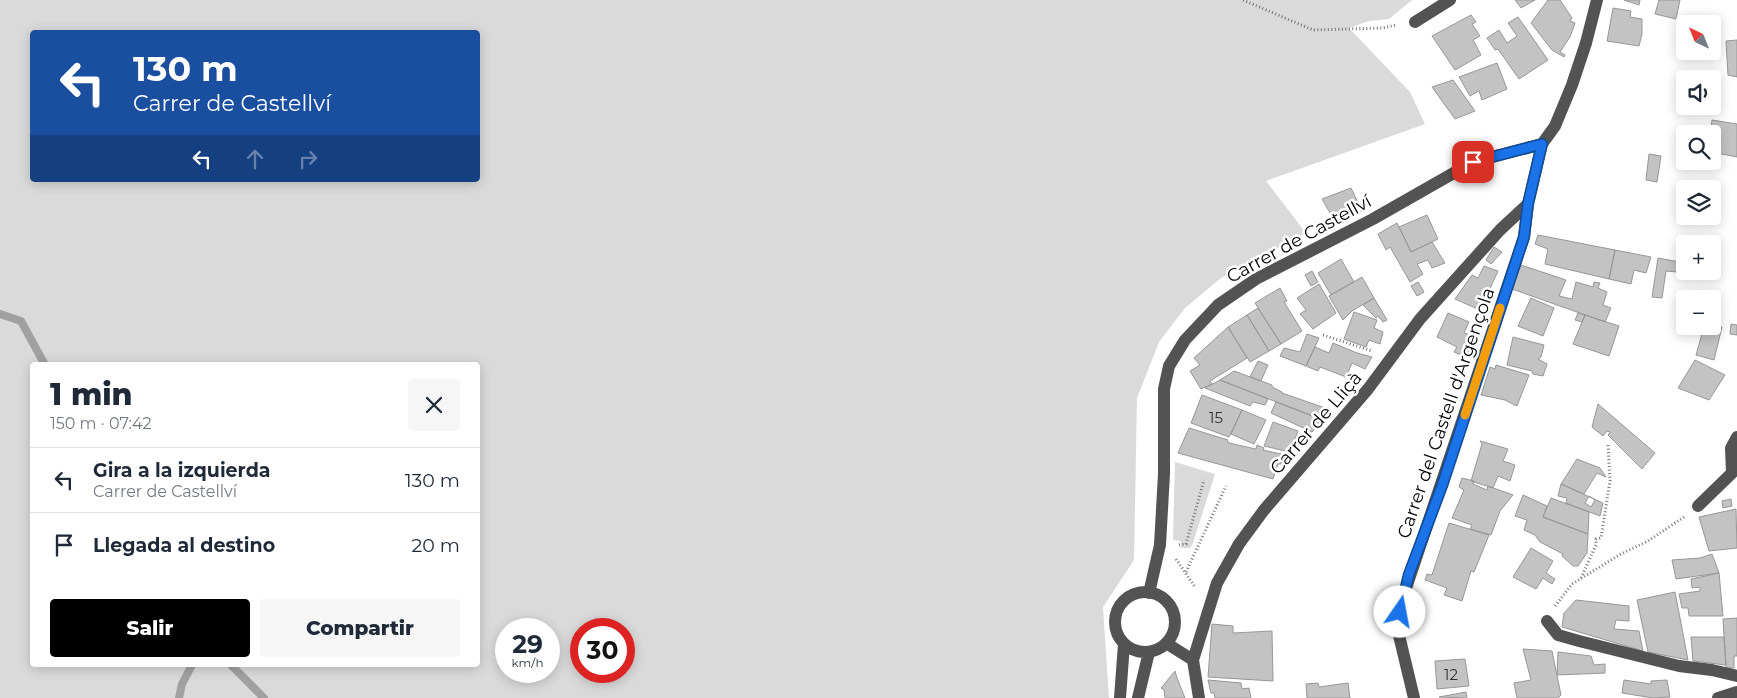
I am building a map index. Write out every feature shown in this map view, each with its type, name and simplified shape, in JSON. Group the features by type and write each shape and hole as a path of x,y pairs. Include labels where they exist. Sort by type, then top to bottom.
{"street":[{"path":"1415,22 1450,0"},
{"name":"Carrer del Castell d'Argençola","path":"1414,698 1397,627 1403,597 1524,237 1528,204 1542,144 1555,126 1572,85 1586,43 1597,0"},
{"name":"Carrer de Castellví","path":"1149,593 1160,545 1164,474 1164,389 1169,366 1185,340 1218,305 1256,280 1373,219 1473,162 1542,144"},
{"name":"Carrer de Lliçà","path":"1199,698 1193,660 1216,583 1239,544 1264,510 1373,384 1426,312 1500,230 1528,204"},
{"path":"1698,506 1735,473 1731,448 1737,437"},
{"path":"1120,698 1124,644 1115,627 1118,609 1131,596 1149,593 1158,595 1171,609 1174,627 1166,643 1149,652 1140,652 1124,644"},
{"path":"1547,621 1558,635 1679,666 1712,670 1737,676"},
{"path":"1166,643 1193,660"},
{"path":"1138,698 1149,652"},
{"path":"1718,698 1737,692"}],"path":[{"path":"1243,0 1313,30 1382,28 1415,22"},
{"path":"1323,335 1372,351 1374,355"},
{"path":"1581,579 1596,545 1596,539 1601,538 1610,480 1608,444"},
{"path":"1176,545 1186,544 1204,480"},
{"path":"1186,572 1226,486"},
{"path":"1547,621 1559,599 1572,584 1621,554 1648,541 1698,506"},
{"path":"1177,560 1198,590"}],"shaded area":[{"path":"0,0 1412,0 1389,19 1369,21 1349,28 1410,92 1425,124 1266,181 1306,233 1221,278 1185,308 1159,342 1137,398 1134,560 1103,607 1109,698 0,698"},
{"path":"1175,462 1215,474 1190,548 1181,548 1181,541 1173,540"}],"building":[{"path":"1515,0 1535,0 1521,8"},
{"path":"1548,0 1560,0 1572,18 1570,21 1575,23 1570,37 1560,52 1565,55 1564,57 1552,50 1531,23"},
{"path":"1624,0 1640,0 1639,5"},
{"path":"1659,0 1680,0 1676,19 1655,14"},
{"path":"1613,8 1631,11 1630,17 1642,19 1642,34 1639,46 1607,41"},
{"path":"1471,15 1476,22 1472,24 1480,36 1473,40 1481,55 1455,70 1432,36"},
{"path":"1518,17 1548,60 1519,79 1498,49 1495,50 1487,38 1499,30 1507,43 1517,36 1508,23"},
{"path":"1737,40 1737,77 1728,75 1726,41"},
{"path":"1497,63 1507,89 1482,100 1479,91 1470,96 1459,77"},
{"path":"1453,80 1475,111 1455,119 1432,87"},
{"path":"1712,120 1737,124 1737,157 1721,154 1721,125 1711,125"},
{"path":"1649,154 1661,156 1657,182 1646,180"},
{"path":"1351,188 1362,211 1349,216 1350,219 1337,225 1322,199"},
{"path":"1427,215 1438,239 1411,252 1399,227"},
{"path":"1397,223 1411,252 1432,242 1445,263 1432,268 1428,260 1417,264 1423,274 1410,282 1390,247 1386,250 1378,234"},
{"path":"1538,235 1615,250 1609,279 1545,264 1548,249 1535,244"},
{"path":"1494,247 1502,252 1491,264 1486,260"},
{"path":"1615,250 1651,257 1646,273 1634,270 1631,284 1609,279"},
{"path":"1658,258 1676,261 1676,272 1666,271 1662,298 1652,297"},
{"path":"1341,259 1354,282 1331,295 1318,273"},
{"path":"1521,265 1566,280 1559,296 1572,299 1576,282 1593,287 1594,282 1600,283 1598,288 1607,292 1603,305 1611,308 1605,322 1512,289"},
{"path":"1484,266 1498,271 1480,310 1455,299 1472,275 1478,278"},
{"path":"1312,271 1318,282 1311,286 1305,275"},
{"path":"1362,277 1374,298 1352,311 1343,320 1329,296"},
{"path":"1418,282 1424,292 1417,296 1411,286"},
{"path":"1319,284 1336,313 1313,329 1300,314 1306,310 1297,298"},
{"path":"1280,288 1287,301 1284,302 1302,331 1281,344 1255,303"},
{"path":"1374,298 1387,320 1383,322 1363,305"},
{"path":"1531,298 1554,308 1543,336 1518,326"},
{"path":"1258,308 1281,344 1269,351 1247,315"},
{"path":"1354,312 1377,320 1374,328 1383,332 1380,344 1369,340 1366,347 1344,339"},
{"path":"1448,313 1469,322 1464,333 1476,337 1468,358 1454,352 1457,347 1437,337"},
{"path":"1578,313 1585,315 1582,322 1575,320"},
{"path":"1247,315 1269,351 1250,362 1228,327"},
{"path":"1585,315 1619,326 1609,356 1573,344"},
{"path":"1731,324 1737,325 1737,335 1730,334"},
{"path":"1228,327 1247,358 1210,381 1212,384 1201,389 1190,371 1200,365 1194,358"},
{"path":"1307,334 1319,338 1306,366 1280,356 1284,348 1300,352"},
{"path":"1702,335 1720,335 1714,360 1696,355"},
{"path":"1513,337 1544,345 1541,357 1538,359 1547,364 1543,376 1533,374 1532,371 1507,365"},
{"path":"1333,343 1372,357 1365,369 1352,363 1346,377 1320,367 1318,371 1306,366 1315,347 1329,353"},
{"path":"1695,360 1725,375 1709,400 1678,388"},
{"path":"1258,361 1268,365 1261,381 1250,377"},
{"path":"1496,365 1529,375 1517,406 1505,400 1481,395 1490,367 1495,369"},
{"path":"1234,371 1272,385 1272,387 1282,393 1331,410 1323,420 1220,380"},
{"path":"1220,380 1268,399 1265,405 1253,402 1250,406 1205,388"},
{"path":"1202,395 1242,410 1229,437 1191,423"},
{"path":"1276,402 1323,420 1312,432 1271,413"},
{"path":"1598,404 1655,453 1642,469 1608,435 1610,432 1607,431 1603,436 1592,427"},
{"path":"1242,410 1266,420 1254,444 1231,434"},
{"path":"1273,422 1298,431 1290,452 1264,446"},
{"path":"1189,428 1228,440 1227,442 1233,444 1256,449 1257,445 1264,448 1263,450 1281,454 1280,456 1283,457 1281,464 1278,464 1273,479 1178,453"},
{"path":"1480,441 1508,449 1503,461 1515,465 1510,481 1498,476 1493,488 1471,481 1482,444"},
{"path":"1577,459 1600,468 1606,477 1597,473 1584,494 1561,484"},
{"path":"1462,478 1474,481 1473,484 1487,490 1488,486 1513,495 1500,511 1491,535 1470,529 1472,525 1452,518 1464,490 1459,487"},
{"path":"1561,484 1589,497 1585,503 1591,507 1595,500 1592,498 1603,503 1600,516 1566,503 1567,498 1558,496"},
{"path":"1523,495 1547,506 1543,517 1588,534 1587,553 1578,566 1573,566 1562,556 1563,554 1540,542 1535,535 1524,530 1527,520 1515,516"},
{"path":"1551,498 1589,512 1588,534 1543,517"},
{"path":"1731,499 1732,506 1723,508 1722,501"},
{"path":"1736,509 1737,548 1709,551 1699,517"},
{"path":"1449,523 1489,535 1474,572 1471,571 1462,601 1444,595 1447,588 1425,580 1427,574 1432,575"},
{"path":"1531,548 1553,561 1546,573 1555,579 1552,584 1543,578 1536,589 1513,577"},
{"path":"1712,554 1719,573 1676,579 1672,560 1700,558"},
{"path":"1719,573 1723,616 1689,616 1688,608 1682,608 1679,594 1700,591 1700,587 1692,588 1691,579"},
{"path":"1675,592 1688,660 1648,652 1637,600"},
{"path":"1576,600 1629,606 1629,621 1616,620 1614,629 1639,631 1643,651 1562,627 1564,613"},
{"path":"1737,618 1737,656 1734,656 1734,668 1726,668 1723,619"},
{"path":"1212,624 1233,626 1233,633 1272,631 1273,681 1208,677"},
{"path":"1691,637 1724,637 1726,665 1693,661"},
{"path":"1523,649 1552,651 1561,695 1558,698 1517,698 1514,683 1531,680"},
{"path":"1558,652 1591,656 1594,665 1605,664 1605,673 1557,675"},
{"path":"1465,659 1469,686 1437,689 1435,661"},
{"path":"1175,671 1185,698 1165,698 1164,690 1161,688"},
{"path":"1208,680 1241,683 1242,689 1249,688 1251,698 1215,698 1214,693 1211,693"},
{"path":"1624,680 1651,684 1651,681 1667,680 1670,697 1653,698 1622,693"},
{"path":"1318,683 1319,687 1348,683 1350,698 1307,698 1306,684"},
{"path":"1466,692 1467,698 1439,697"}],"waterway":[{"path":"0,314 21,321 43,362"},
{"path":"179,698 182,684 191,667"},
{"path":"233,667 264,698"}],"slow traffic":[{"path":"1465,415 1500,308"}],"route":[{"path":"1400,612 1409,574 1442,486 1524,237 1528,204 1542,144 1510,154 1473,162"}]}
